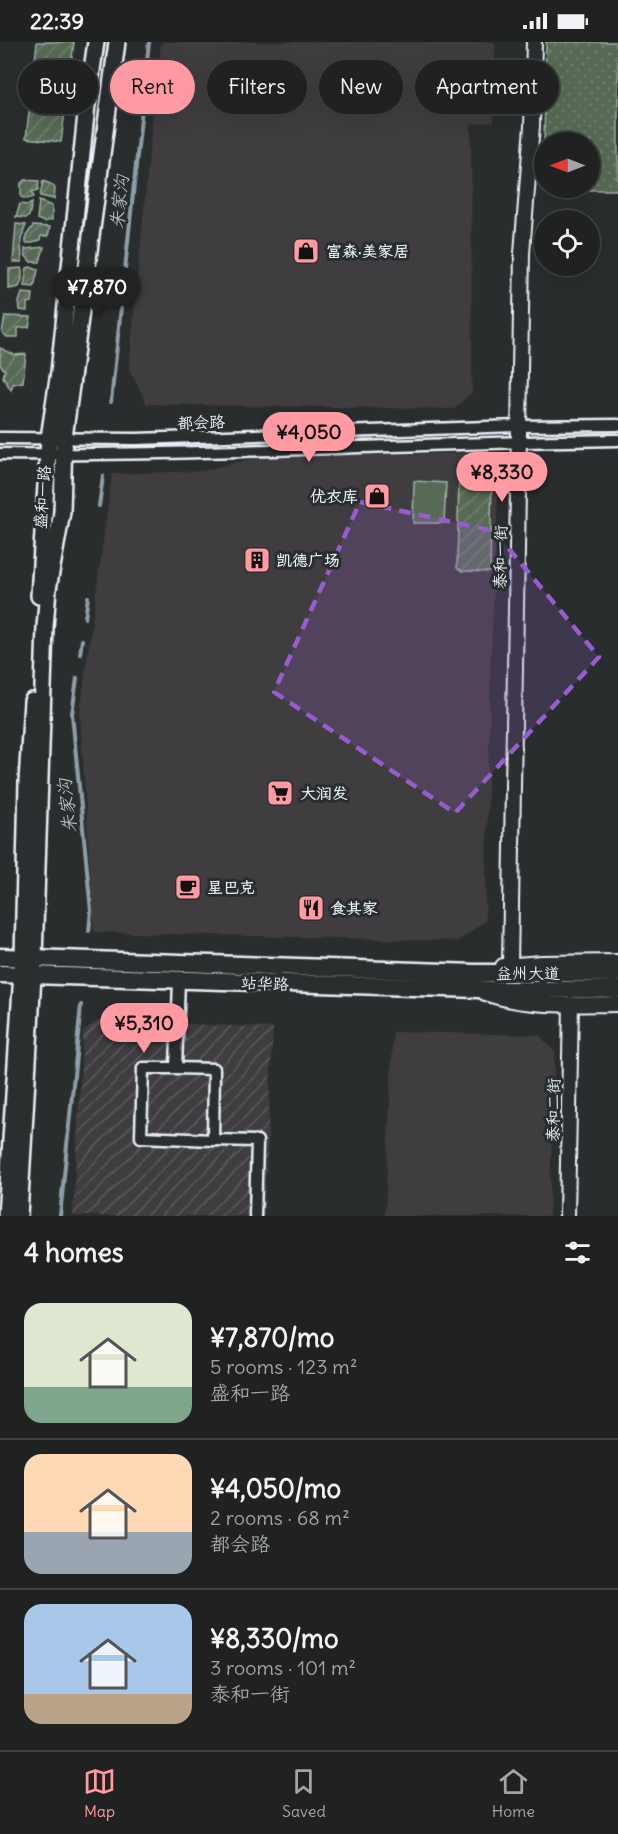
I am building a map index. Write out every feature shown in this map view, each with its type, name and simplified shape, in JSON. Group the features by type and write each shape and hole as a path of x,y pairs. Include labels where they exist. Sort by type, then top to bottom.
{"main road":[{"name":"盛和一路","path":"28,966 45,627 48,589 62,512 55,455 59,372 87,105 96,42"},
{"name":"盛和一路","path":"56,438 117,42"},
{"path":"0,957 28,966"},
{"path":"0,974 28,966"},
{"path":"6,1216 28,966"},
{"path":"19,1216 28,966"},
{"name":"站华路","path":"28,966 179,980 475,981"},
{"name":"站华路","path":"28,966 475,981 510,990"},
{"path":"581,982 618,973"},
{"name":"益州大道","path":"475,981 581,982"},
{"path":"581,982 618,989"},
{"name":"益州大道","path":"510,990 581,982"}],"street":[{"name":"泰和一街","path":"510,965 522,253 532,126 534,42"},
{"name":"都会路","path":"0,438 137,439 519,426 618,425"},
{"name":"都会路","path":"0,454 150,454 519,441 618,440"},
{"path":"618,962 510,965 489,968 475,981 504,998 523,1002 618,1004"},
{"path":"176,1068 179,980"},
{"name":"泰和二街","path":"567,1216 571,1004"},
{"path":"213,1140 214,1069 143,1068 141,1137 213,1140 257,1141 255,1216"}],"highlighted area":[{"path":"360,502 494,531 599,657 455,813 274,692"}],"shaded area":[{"name":"富森·美家居","path":"161,42 495,42 495,60 415,60 415,114 494,114 494,122 471,124 472,392 454,409 147,404 129,369 153,114 195,114 195,60 159,60"},
{"path":"481,453 499,474 491,654 485,921 458,941 94,932 80,713 112,474 202,471 262,456"},
{"path":"99,1020 273,1028 264,1216 73,1216 83,1031"},
{"path":"393,1032 539,1035 555,1052 549,1216 385,1216"}],"green space":[{"path":"37,42 74,42 72,60 35,60"},
{"path":"546,42 618,42 618,190 600,190 600,132 544,132 545,114 559,114 559,60 546,60"},
{"path":"29,114 65,114 61,142 26,138"},
{"path":"25,180 39,181 38,190 32,192 34,197 27,199 21,197 21,183"},
{"path":"43,181 53,185 54,199 40,196"},
{"path":"39,201 52,206 52,220 44,222 37,219"},
{"path":"32,203 29,216 16,217 20,204"},
{"path":"16,224 26,225 21,239 22,262 13,262"},
{"path":"33,226 50,227 48,236 41,236 40,240 33,243 26,243 26,236"},
{"path":"44,247 40,262 31,262 25,255 25,249"},
{"path":"22,268 19,287 9,289 9,269"},
{"path":"27,268 38,270 34,287 24,286"},
{"path":"22,293 33,294 32,302 27,303 27,311 20,310 19,302"},
{"path":"5,316 31,317 29,327 18,328 18,337 7,337 2,332"},
{"path":"0,348 15,355 26,354 23,382 13,384 11,390 3,377 5,370 0,365"},
{"path":"459,475 492,475 490,572 462,571 457,568"},
{"path":"414,481 446,483 444,523 413,523"}],"waterway":[{"name":"朱家沟","path":"111,402 149,42"},
{"name":"朱家沟","path":"99,506 103,476"},
{"name":"朱家沟","path":"85,618 88,597"},
{"name":"朱家沟","path":"80,654 82,640"},
{"name":"朱家沟","path":"77,678 72,714 91,911 89,931"},
{"name":"朱家沟","path":"60,1216 81,1005"}],"place":[{"name":"富森·美家居","path":"306,251"},
{"name":"优衣库","path":"377,496"},
{"name":"凯德广场","path":"257,560"},
{"name":"大润发","path":"280,793"},
{"name":"星巴克","path":"188,887"},
{"name":"食其家","path":"311,908"}]}
